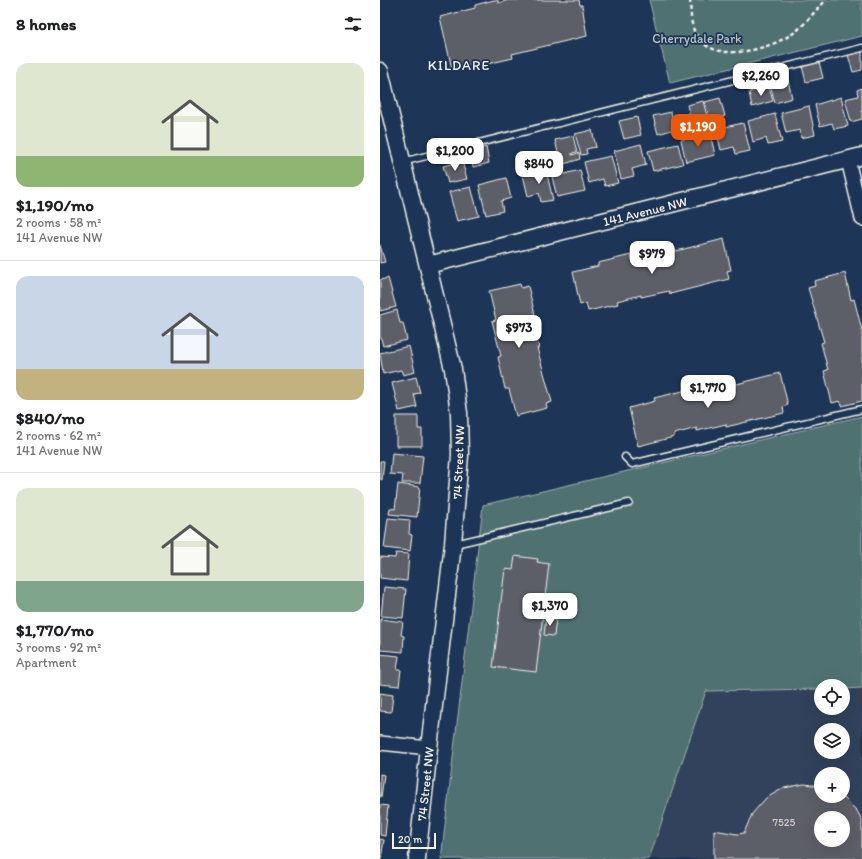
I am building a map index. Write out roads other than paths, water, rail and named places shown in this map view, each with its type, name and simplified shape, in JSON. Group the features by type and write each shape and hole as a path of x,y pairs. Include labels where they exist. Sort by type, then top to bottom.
{"street":[{"name":"74 Street NW","path":"380,71 453,369 460,413 460,455 453,544 417,859"},
{"path":"855,158 862,219"},
{"name":"141 Avenue NW","path":"428,265 855,158"},
{"path":"380,743 429,748"}],"lane":[{"path":"402,162 862,48"},
{"path":"625,457 632,464 862,409"},
{"path":"453,544 629,503"}],"district":[{"name":"KILDARE","path":"459,65"}],"park label":[{"name":"Cherrydale Park","path":"697,38"}]}
